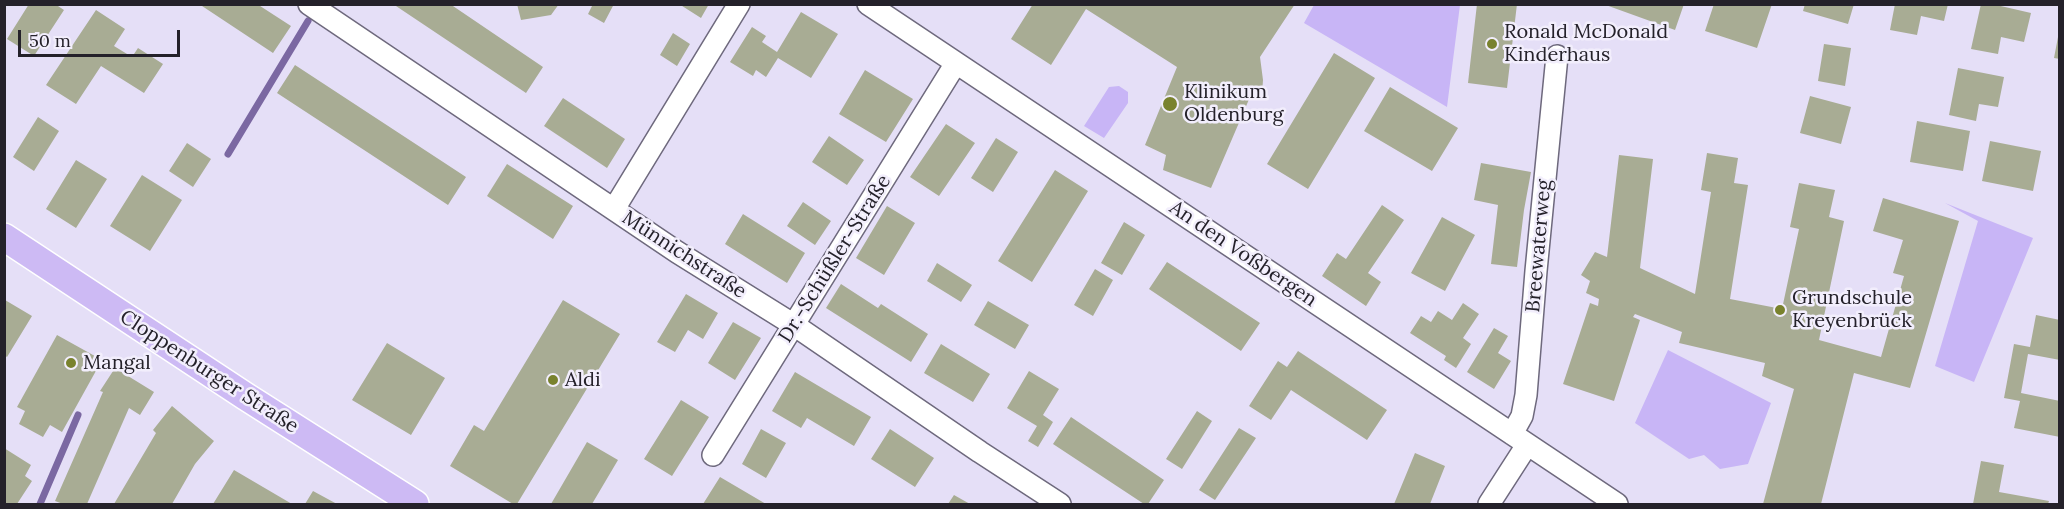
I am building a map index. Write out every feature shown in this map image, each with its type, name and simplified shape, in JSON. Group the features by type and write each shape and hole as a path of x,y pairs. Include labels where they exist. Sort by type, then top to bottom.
{"main road":[{"name":"Cloppenburger Straße","path":"4,237 245,396 416,504"}],"street":[{"name":"Münnichstraße","path":"309,4 677,252 794,325 1060,504"},
{"path":"614,209 739,4"},
{"name":"An den Voßbergen","path":"868,4 1617,504"},
{"name":"Breewaterweg","path":"1489,504 1520,440 1557,56"},
{"name":"Dr.-Schüßler-Straße","path":"713,455 956,63"}],"shaded area":[{"path":"1314,5 1460,5 1447,107 1304,23"},
{"path":"1119,86 1128,92 1128,103 1104,138 1084,126 1109,87"},
{"path":"1945,203 2033,238 1974,382 1935,366 1978,221"},
{"path":"1668,350 1771,403 1748,464 1720,469 1704,455 1689,459 1635,423"}],"building":[{"path":"29,4 55,4 64,10 34,56 7,39"},
{"path":"199,4 257,4 291,26 273,53"},
{"path":"393,4 450,4 543,67 526,93"},
{"path":"517,4 559,4 551,15 521,20"},
{"path":"593,4 614,4 604,23 588,14"},
{"path":"679,4 709,4 701,18"},
{"path":"1033,4 1295,4 1260,57 1262,94 1253,90 1211,188 1163,170 1166,155 1145,145 1177,67 1086,9 1051,65 1011,39"},
{"name":"Ronald McDonald Kinderhaus","path":"1477,4 1517,4 1507,88 1468,83"},
{"path":"1603,4 1684,4 1675,30"},
{"path":"1714,4 1772,4 1757,48 1705,31"},
{"path":"1805,4 1854,4 1848,24 1803,11"},
{"path":"1895,4 1948,4 1944,21 1921,16 1917,35 1890,30"},
{"path":"1981,4 1992,4 2031,13 2024,42 2001,37 1998,54 1971,49"},
{"path":"96,10 125,29 114,46 132,57 138,48 163,64 144,93 101,66 76,104 46,85"},
{"path":"801,12 838,34 811,78 778,58 766,77 756,70 753,76 730,62 752,27 766,36 762,42 777,52"},
{"path":"673,33 690,44 677,66 660,55"},
{"path":"2058,37 2060,37 2060,59 2054,58"},
{"path":"1824,44 1851,48 1845,86 1818,81"},
{"path":"1334,53 1375,78 1308,189 1267,164"},
{"path":"295,65 466,177 448,205 277,93"},
{"path":"1958,68 2004,77 1998,107 1979,104 1976,121 1949,115"},
{"path":"865,70 913,99 886,142 839,114"},
{"path":"1390,87 1458,128 1432,171 1364,131"},
{"path":"1810,96 1851,107 1841,144 1800,133"},
{"path":"563,98 625,139 607,168 544,126"},
{"path":"38,117 59,131 34,171 13,157"},
{"path":"1917,121 1970,131 1963,171 1910,162"},
{"path":"946,124 975,143 939,196 910,177"},
{"path":"829,136 864,160 847,185 812,162"},
{"path":"996,138 1018,152 993,192 971,178"},
{"path":"1990,141 2041,151 2033,191 1982,181"},
{"path":"187,143 211,159 193,187 169,171"},
{"path":"1707,153 1738,158 1734,183 1748,185 1730,299 1782,309 1799,229 1790,227 1799,183 1835,190 1829,217 1844,221 1819,340 1881,357 1904,276 1893,273 1903,240 1873,231 1883,198 1959,221 1910,388 1854,373 1821,504 1763,504 1794,389 1762,376 1765,363 1679,343 1682,332 1635,314 1633,317 1640,320 1614,401 1563,384 1590,303 1598,306 1599,299 1586,293 1590,281 1581,275 1595,252 1607,257 1619,155 1653,159 1640,268 1695,294 1711,192 1701,190"},
{"path":"76,160 107,179 76,228 46,209"},
{"path":"1481,163 1531,172 1517,267 1491,264 1498,205 1474,200"},
{"path":"507,164 573,206 553,239 487,196"},
{"path":"1055,170 1088,191 1032,282 998,261"},
{"path":"142,175 182,200 150,251 110,226"},
{"path":"803,202 831,221 815,245 787,226"},
{"path":"1382,205 1404,220 1368,273 1381,282 1366,306 1322,276 1337,253 1346,259"},
{"path":"887,206 915,223 884,275 856,258"},
{"path":"743,214 805,253 787,283 725,244"},
{"path":"1442,217 1475,235 1445,291 1411,273"},
{"path":"1124,222 1145,235 1122,275 1101,263"},
{"path":"1167,262 1260,323 1241,351 1149,289"},
{"path":"937,263 972,285 961,302 927,281"},
{"path":"1095,269 1113,280 1093,316 1074,305"},
{"path":"841,284 878,308 881,304 928,334 911,362 826,308"},
{"path":"686,294 718,313 703,339 688,330 675,352 657,342"},
{"path":"5,300 32,316 7,357 4,355"},
{"name":"Aldi","path":"563,300 620,334 517,504 513,504 450,466 474,425 484,431"},
{"path":"988,301 1029,325 1015,349 974,325"},
{"path":"1463,303 1479,314 1463,338 1471,344 1456,368 1444,360 1446,356 1410,333 1421,316 1431,322 1438,311 1452,320"},
{"path":"2036,315 2060,320 2060,360 2028,354 2021,393 2060,401 2060,437 2014,428 2020,401 2004,398 2014,344 2030,347"},
{"path":"733,322 761,338 735,380 708,363"},
{"path":"1494,328 1508,336 1498,353 1511,361 1494,389 1467,372"},
{"path":"57,335 102,360 62,432 50,425 43,437 19,424 25,411 17,407"},
{"path":"387,343 445,378 411,435 352,400"},
{"path":"941,344 990,374 973,402 924,373"},
{"path":"1298,351 1387,410 1367,440 1291,390 1271,420 1249,406 1278,361 1287,367"},
{"path":"115,368 154,392 140,415 129,408 87,504 63,504 55,501 103,392 100,391"},
{"path":"1029,371 1059,389 1043,415 1053,422 1038,447 1028,441 1037,426 1007,408"},
{"path":"795,372 871,417 854,446 807,418 801,428 772,411"},
{"path":"681,400 709,417 672,476 644,459"},
{"path":"172,406 214,441 195,464 172,504 114,504 156,433 153,430"},
{"path":"1197,411 1212,421 1182,469 1166,459"},
{"path":"1071,417 1164,480 1148,504 1144,504 1053,444"},
{"path":"1239,428 1256,438 1215,500 1199,490"},
{"path":"761,429 786,443 766,478 742,464"},
{"path":"890,429 934,458 915,487 871,459"},
{"path":"587,442 618,460 592,504 551,504"},
{"path":"4,448 31,465 25,476 32,481 17,504 4,504"},
{"path":"1415,453 1445,466 1430,504 1394,504"},
{"path":"1981,461 2004,465 1999,492 2049,501 2048,504 1973,504"},
{"path":"234,470 292,504 213,504"},
{"path":"720,477 766,504 703,504"},
{"path":"313,491 337,504 305,504"},
{"path":"954,495 970,504 948,504"}],"waterway":[{"path":"228,154 308,21"},
{"path":"40,504 78,415"}],"place":[{"name":"Ronald McDonald Kinderhaus","path":"1492,44"},
{"name":"Klinikum Oldenburg","path":"1170,104"},
{"name":"Grundschule Kreyenbrück","path":"1780,310"},
{"name":"Mangal","path":"71,363"},
{"name":"Aldi","path":"553,380"}]}
